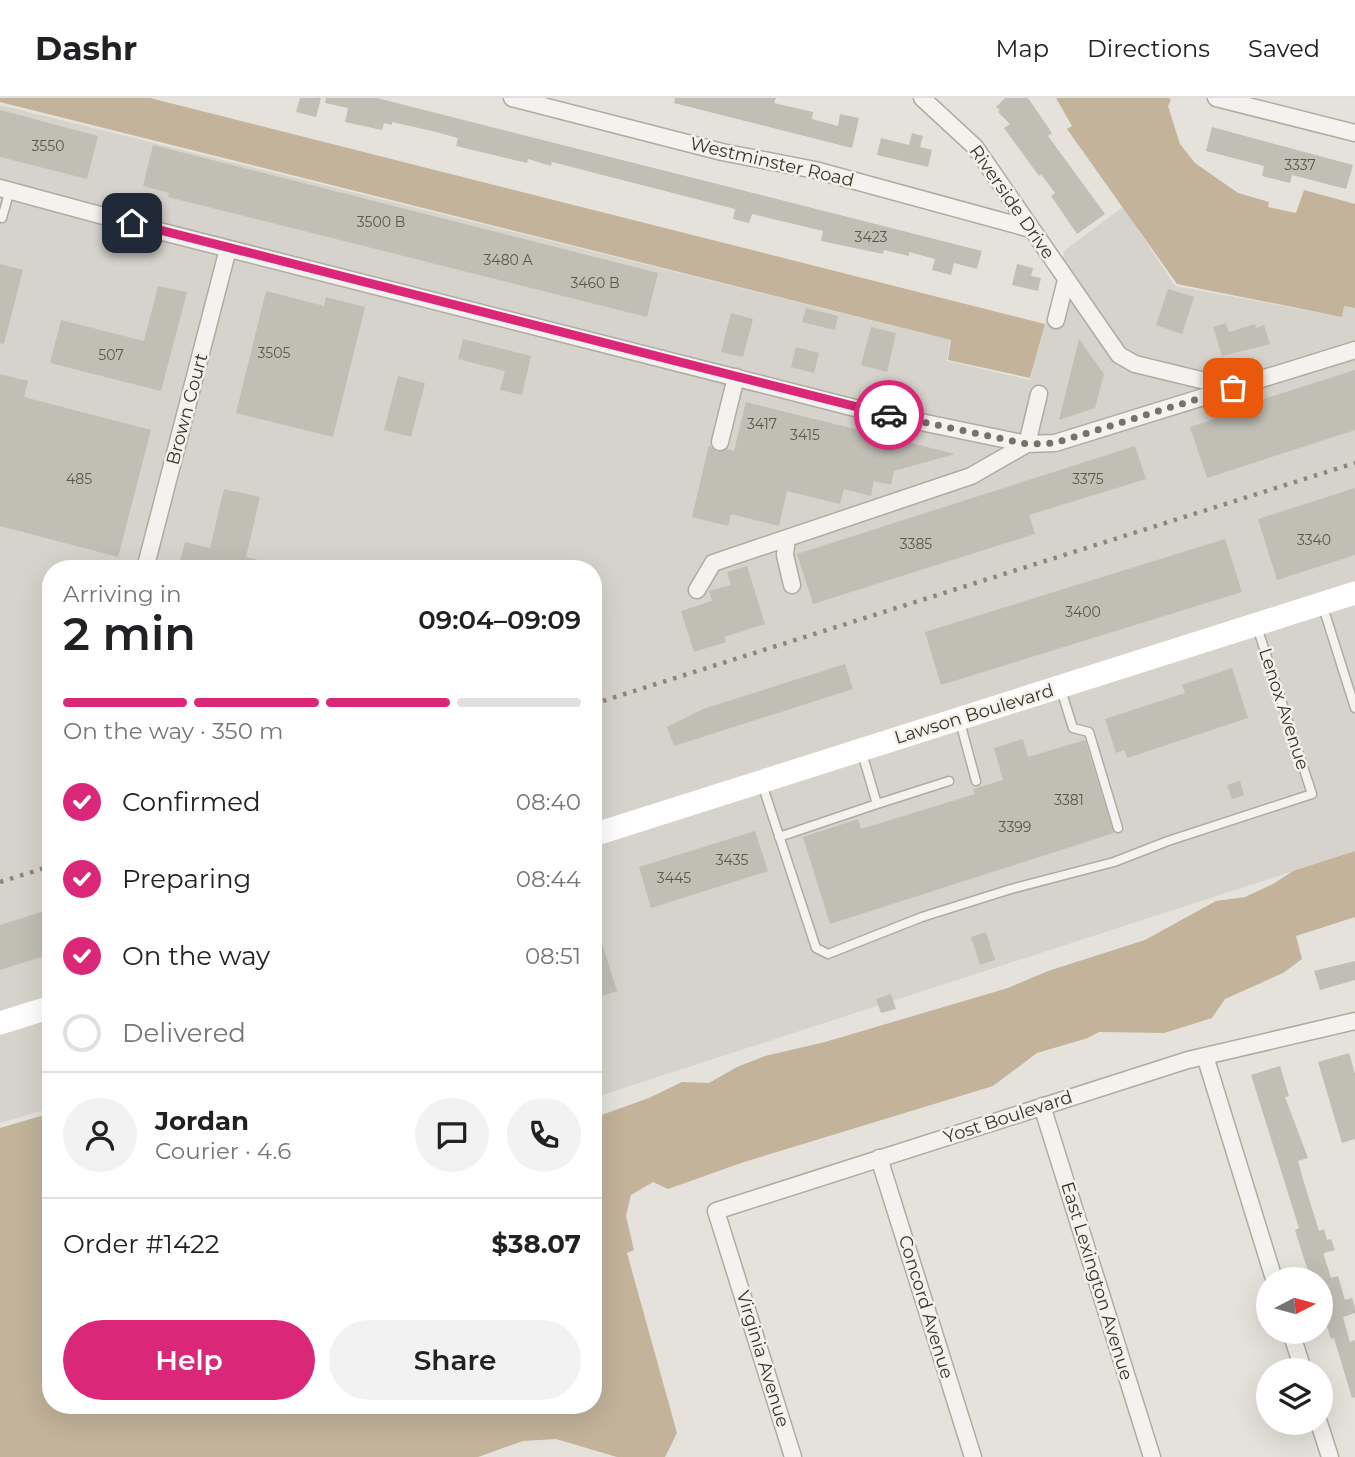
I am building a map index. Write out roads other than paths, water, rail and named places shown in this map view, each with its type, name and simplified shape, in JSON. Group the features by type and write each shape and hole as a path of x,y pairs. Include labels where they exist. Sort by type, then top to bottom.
{"main road":[{"name":"Lawson Boulevard","path":"602,832 1355,593"},
{"path":"0,1023 42,1010"}],"street":[{"name":"Westminster Road","path":"512,98 722,152 815,170 1031,229"},
{"name":"Riverside Drive","path":"922,98 975,148 1119,355 1135,364 1233,388"},
{"path":"1216,98 1355,133"},
{"path":"5,189 863,410 1027,444 1055,443 1355,350"},
{"name":"Brown Court","path":"147,560 228,248"},
{"path":"1056,320 1066,280"},
{"path":"720,442 736,377"},
{"path":"697,590 713,563 971,476 1027,444 1038,394"},
{"path":"787,538 785,555 792,585"},
{"name":"Yost Boulevard","path":"732,1262 716,1211 1205,1056 1355,1021"},
{"path":"1205,1056 1270,1267"},
{"name":"East Lexington Avenue","path":"1042,1106 1152,1457"},
{"name":"Concord Avenue","path":"878,1158 973,1457"},
{"name":"Virginia Avenue","path":"732,1262 793,1457"},
{"path":"1323,1435 1330,1457"}],"lane":[{"path":"0,217 2,218 5,189"},
{"path":"1322,604 1355,708"},
{"name":"Lenox Avenue","path":"779,836 816,948 828,954 922,917 1011,889 1114,862 1168,841 1312,794 1257,624"},
{"path":"1060,687 1073,728 1089,732 1118,828"},
{"path":"959,719 976,781"},
{"path":"861,750 877,804"},
{"path":"761,782 779,836 949,781"}],"railway":[{"path":"602,701 1355,463"},
{"path":"0,882 42,869"}]}
